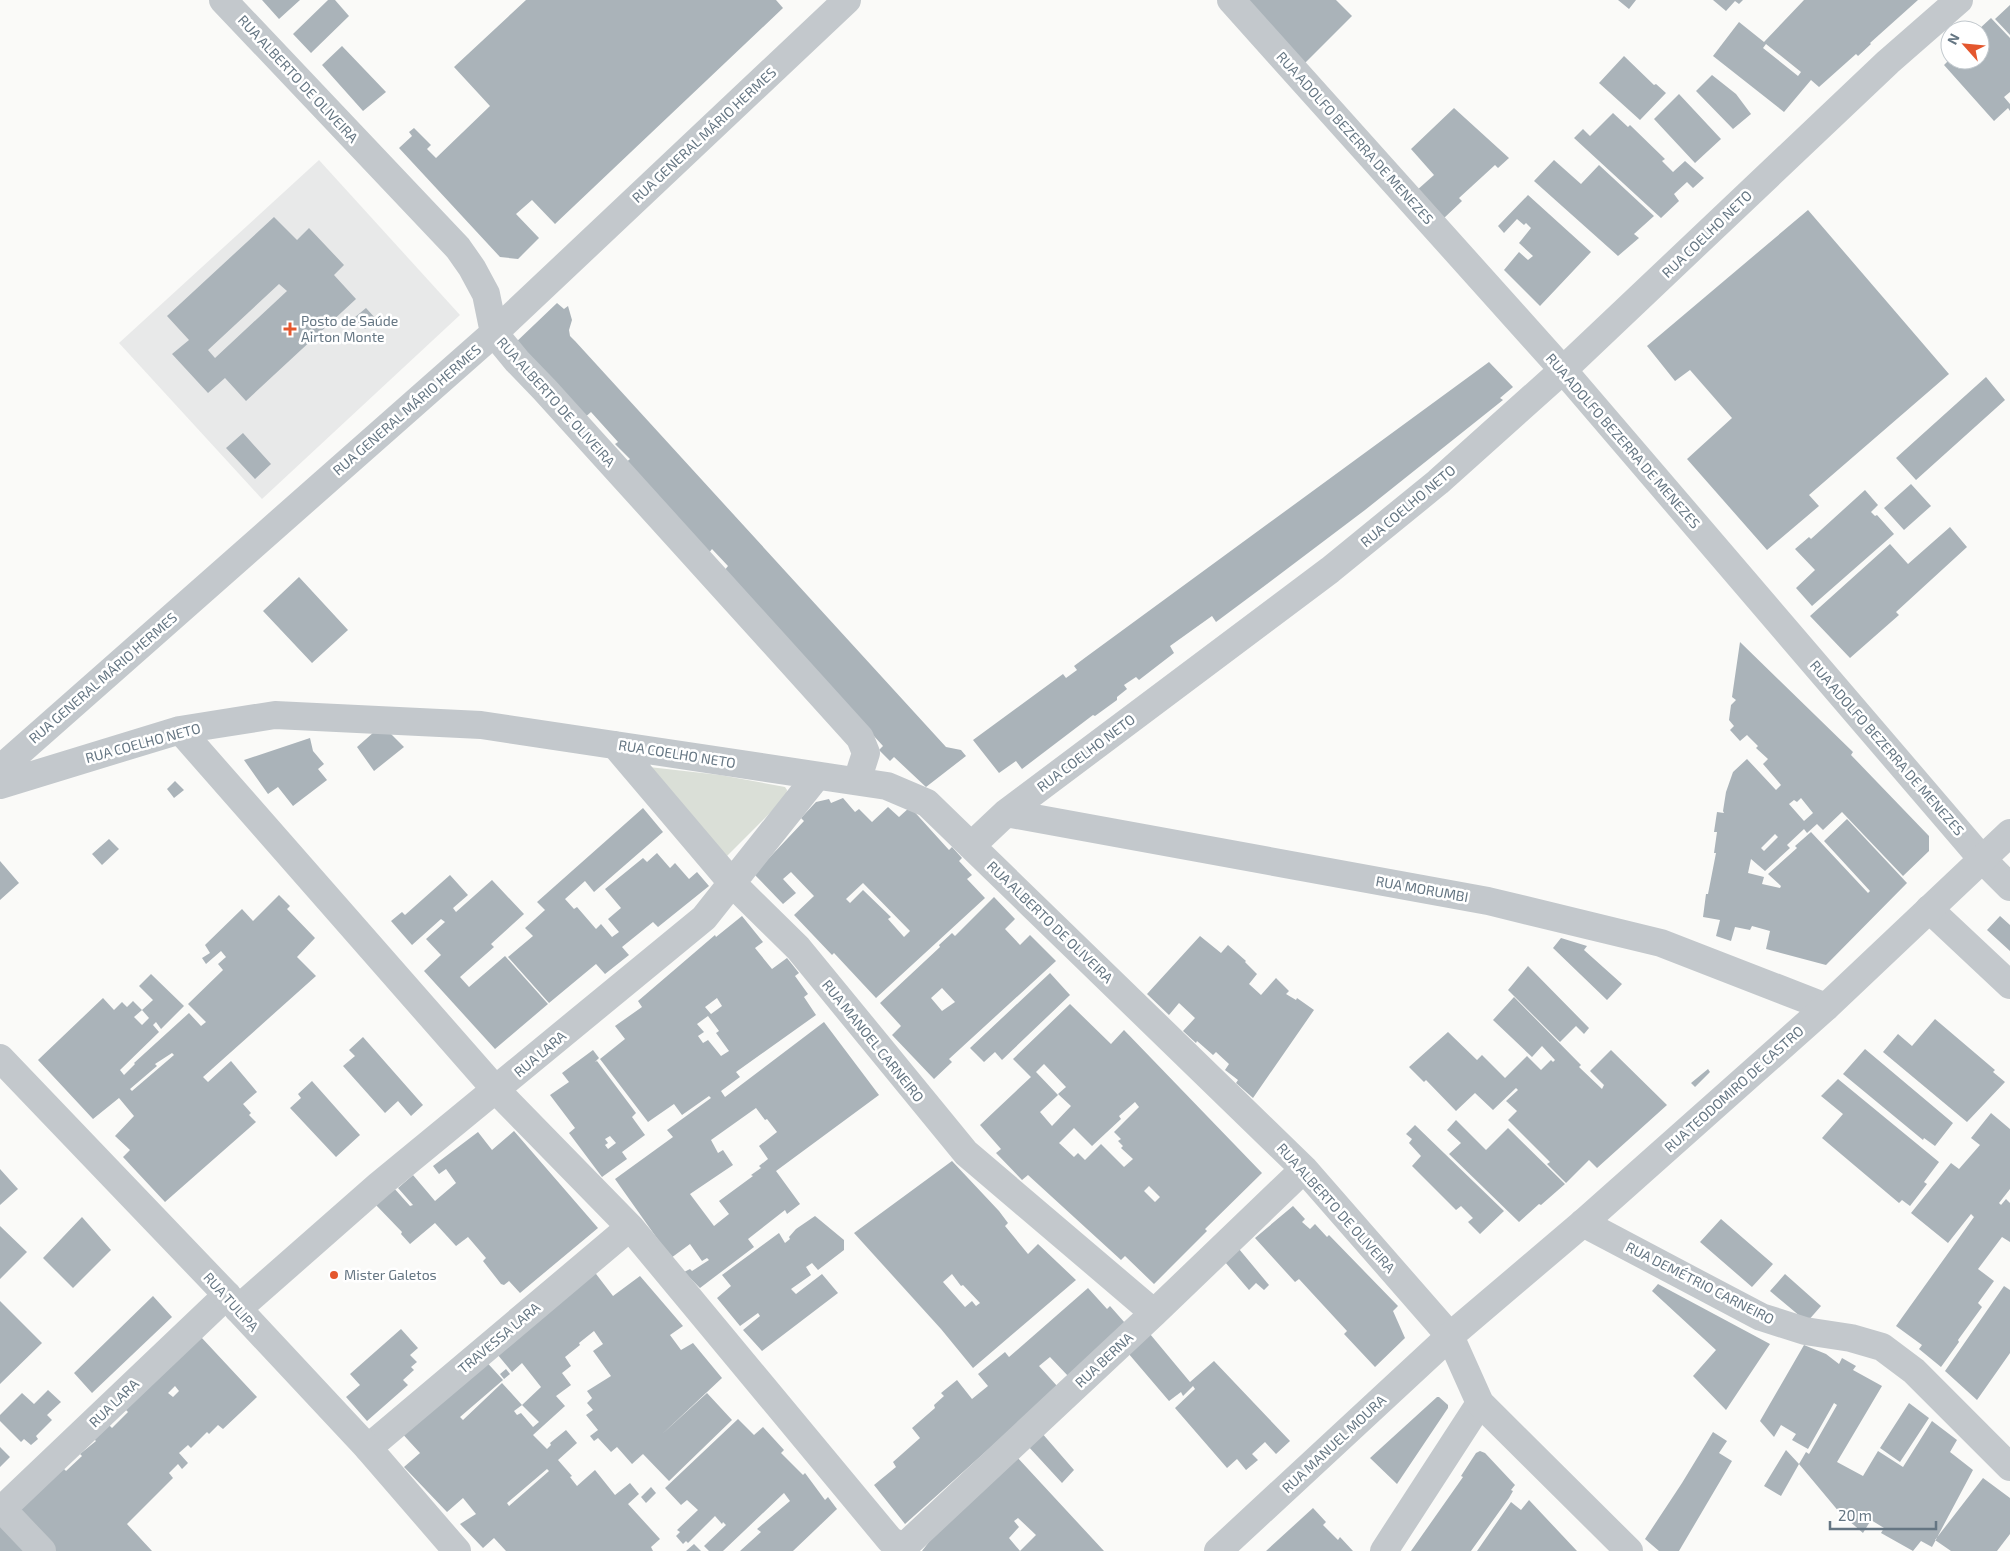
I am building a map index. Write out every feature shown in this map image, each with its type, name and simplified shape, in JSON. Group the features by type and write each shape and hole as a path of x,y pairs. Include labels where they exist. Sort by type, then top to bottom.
{"street":[{"name":"RUA ALBERTO DE OLIVEIRA","path":"223,0 458,248 472,268 486,294 494,333 517,361 860,738 866,753 856,782"},
{"name":"RUA GENERAL MÁRIO HERMES","path":"0,769 494,333 847,0"},
{"name":"RUA ADOLFO BEZERRA DE MENEZES","path":"1231,0 1563,370 1982,858 2010,887"},
{"name":"RUA COELHO NETO","path":"0,785 180,730 275,715 481,725 887,786 927,803 971,846 1006,813 1330,570 1438,482 1563,370 1881,68 1959,0"},
{"path":"180,730 496,1090 630,1227"},
{"name":"RUA MANOEL CARNEIRO","path":"615,745 733,884 798,948 966,1153 1154,1313"},
{"name":"RUA LARA","path":"1,1510 232,1302 496,1090 704,918 733,884 817,776"},
{"name":"RUA MORUMBI","path":"1006,813 1497,903 1661,943 1826,1007"},
{"name":"RUA TEODOMIRO DE CASTRO","path":"1450,1336 1583,1223 1826,1007 2010,833"},
{"name":"RUA ALBERTO DE OLIVEIRA","path":"971,846 1304,1168 1450,1336 1480,1403 1629,1551"},
{"path":"1929,909 2010,985"},
{"name":"RUA TULIPA","path":"0,1058 368,1448 457,1551"},
{"name":"RUA BERNA","path":"630,1227 890,1540 898,1545 908,1543 1154,1313 1304,1168"},
{"name":"RUA DEMÉTRIO CARNEIRO","path":"1583,1223 1761,1317 1805,1332 1851,1338 1882,1347 1914,1371 2010,1467"},
{"name":"TRAVESSA LARA","path":"368,1448 630,1227"},
{"name":"RUA MANUEL MOURA","path":"1218,1551 1450,1336"},
{"path":"1384,1551 1480,1403"},
{"path":"1,1510 42,1551"}],"shaded area":[{"name":"Posto de Saúde Airton Monte","path":"319,160 460,315 262,499 119,343"},
{"path":"640,766 720,775 785,787 787,790 786,797 727,856"}],"building":[{"path":"262,0 300,0 279,19"},
{"path":"328,0 335,0 349,16 311,53 293,34"},
{"path":"526,0 776,0 783,8 555,224 532,200 516,214 539,238 518,259 500,257 399,148 412,136 409,132 414,128 431,145 427,149 436,158 490,106 454,67"},
{"path":"1247,0 1336,0 1352,16 1305,63"},
{"path":"1618,0 1636,0 1629,9"},
{"path":"1713,0 1743,0 1739,4 1735,1 1726,11"},
{"path":"1804,0 1918,0 1858,56 1856,54 1819,87 1811,80 1784,112 1713,56 1739,22 1764,42","holes":["1766,44 1801,72 1798,76 1763,48"]},
{"path":"2010,5 2010,35 1995,19"},
{"path":"1991,18 2010,38 2010,92 2004,97 2010,104 2010,111 2008,108 1994,121 1948,70 1990,70 1989,20"},
{"path":"342,46 386,92 363,111 322,65"},
{"path":"1624,56 1654,85 1656,84 1666,93 1640,120 1599,83"},
{"path":"1712,75 1736,94 1751,114 1733,129 1696,91"},
{"path":"1679,94 1721,139 1695,163 1654,119"},
{"path":"1454,108 1509,158 1498,168 1495,165 1459,198 1462,201 1443,219 1416,191 1434,175 1411,149"},
{"path":"1613,113 1628,127 1630,125 1665,159 1662,161 1673,172 1685,161 1704,178 1693,188 1687,182 1674,194 1679,201 1661,218 1574,138 1583,129 1590,136"},
{"path":"1554,160 1581,184 1599,165 1654,216 1634,234 1639,238 1618,256 1534,181"},
{"path":"1528,195 1591,252 1540,306 1504,270 1519,252 1528,260 1533,256 1519,243 1531,228 1526,223 1524,225 1517,219 1504,233 1498,226"},
{"path":"1808,210 1949,374 1809,495 1819,506 1767,550 1687,459 1732,418 1690,370 1675,381 1647,346"},
{"path":"274,217 297,240 309,228 344,265 334,275 356,299 246,401 225,378 208,393 172,354 189,340 167,316","holes":["279,284 287,291 215,358 208,350"]},
{"path":"557,303 564,309 568,306 572,320 569,330 570,336 946,747 961,750 966,756 926,787 894,757 890,761 879,750 883,746 724,571 728,566 712,549 708,554 623,465 630,459 615,444 618,442 591,412 582,420 513,345"},
{"path":"366,308 376,319 365,329 354,318"},
{"path":"1489,362 1513,387 1500,398 1503,400 1365,510 1216,622 1212,616 1170,646 1174,653 1139,680 1136,677 1124,685 1127,689 1117,697 1117,700 1095,716 1093,715 1022,769 1016,761 999,773 973,740 1063,674 1066,678 1077,670 1074,666 1086,657"},
{"path":"1986,377 2005,400 1916,480 1896,458"},
{"path":"243,433 271,464 255,479 226,448"},
{"path":"1911,484 1931,506 1904,530 1884,508"},
{"path":"1865,490 1878,505 1871,512 1875,516 1877,515 1894,534 1812,606 1796,588 1815,570 1795,549 1809,537 1811,539"},
{"path":"1950,527 1967,547 1896,612 1899,615 1850,658 1810,616 1890,544 1908,564"},
{"path":"299,577 348,630 312,663 263,611"},
{"path":"1740,642 1853,752 1851,755 1929,836 1929,851 1903,876 1842,812 1823,830 1817,824 1807,833 1804,829 1787,845 1790,848 1765,871 1751,859 1748,873 1764,877 1762,884 1780,888 1781,886 1768,874 1797,848 1795,846 1811,832 1868,893 1870,891 1824,841 1847,819 1907,883 1826,965 1766,949 1770,931 1752,926 1750,930 1735,927 1731,941 1716,936 1720,920 1703,917 1706,894 1708,894 1716,853 1714,853 1717,832 1714,832 1717,812 1724,813 1726,792 1733,772 1747,759 1776,790 1781,785 1763,764 1768,759 1756,748 1758,746 1747,735 1740,741 1730,730 1734,726 1729,720 1731,705 1736,700 1732,697","holes":["1801,798 1813,813 1804,821 1789,804 1794,800 1797,802","1775,834 1778,837 1764,851 1761,848"]},
{"path":"388,731 404,747 374,771 357,747 374,732"},
{"path":"310,738 313,751 324,764 318,769 327,780 293,806 278,787 268,794 244,760"},
{"path":"175,781 184,790 174,798 167,789"},
{"path":"843,798 855,812 859,809 872,822 888,807 899,817 910,807 949,850 952,847 962,858 959,861 972,875 967,879 985,898 876,998 834,953 832,955 794,915 814,896 791,872 783,879 796,893 783,904 754,874 804,821 801,818 816,802 829,799 831,803","holes":["863,883 910,931 904,937 888,919 891,917 863,890 850,903 846,899"]},
{"path":"643,808 663,832 594,892 585,881 565,899 574,909 577,907 596,929 601,924 612,937 619,932 608,919 621,908 605,889 643,858 647,862 657,853 670,868 675,863 689,879 697,872 709,886 658,927 653,922 622,947 629,955 605,974 596,964 549,1003 508,957 533,936 525,928 545,910 537,902"},
{"path":"109,839 119,849 102,865 92,854"},
{"path":"0,861 19,883 0,900"},
{"path":"450,875 468,895 453,908 456,912 492,880 524,914 491,944 494,947 460,977 469,987 505,956 548,1004 495,1049 424,971 441,955 426,939 445,922 441,919 412,945 391,921 402,912 405,915"},
{"path":"279,895 290,906 287,909 315,938 297,957 316,976 203,1077 208,1082 231,1061 257,1092 243,1104 251,1113 249,1115 256,1122 165,1202 123,1157 130,1150 115,1136 134,1116 119,1098 93,1119 38,1060 103,998 114,1010 122,1002 127,1007 133,1001 142,1010 153,1000 139,986 151,974 184,1006 161,1029 156,1022 153,1025 159,1032 120,1070 124,1075 134,1063 189,1013 201,1026 206,1022 188,1004 223,970 218,964 226,957 221,951 206,964 202,958 210,953 205,945 242,909 253,921","holes":["142,1010 149,1018 142,1025 134,1017","172,1053 174,1055 132,1091 130,1089 157,1066 155,1064"]},
{"path":"994,897 1015,919 1005,929 1020,945 1030,935 1056,961 949,1059 952,1062 934,1079 892,1035 901,1026 880,1003 940,947 939,945 952,933 955,936","holes":["942,988 955,1002 942,1011 931,998"]},
{"path":"742,916 763,942 755,948 772,969 787,958 799,973 795,976 808,994 804,997 816,1015 736,1072 740,1077 721,1091 725,1097 824,1022 879,1095 776,1171 800,1204 787,1214 785,1210 748,1239 754,1247 700,1288 684,1272 690,1269 692,1271 709,1260 707,1258 702,1261 690,1244 671,1258 615,1179 673,1137 667,1130 711,1098 709,1096 682,1115 674,1104 648,1122 600,1059 625,1039 615,1026 642,1007 638,1001 715,935 716,937","holes":["717,998 722,1006 711,1014 705,1007","708,1016 719,1031 716,1033 729,1051 721,1056 708,1040 703,1043 698,1036 704,1032 697,1024","756,1108 777,1132 759,1146 768,1159 759,1166 761,1168 719,1201 729,1214 714,1226 690,1194 733,1165 723,1150 718,1153 711,1140"]},
{"path":"2000,916 2010,925 2010,951 1987,930"},
{"path":"1200,936 1221,953 1228,945 1246,961 1257,974 1249,984 1261,995 1276,978 1289,991 1286,994 1296,1000 1297,998 1314,1010 1253,1098 1236,1083 1238,1080 1225,1070 1229,1064 1216,1052 1213,1055 1197,1041 1196,1043 1183,1031 1195,1018 1179,1003 1169,1015 1147,994"},
{"path":"1561,938 1587,946 1584,950 1622,984 1607,1000 1553,948"},
{"path":"1528,966 1589,1028 1584,1034 1576,1026 1560,1042 1508,990"},
{"path":"1050,973 1070,995 1002,1060 995,1052 984,1062 970,1048"},
{"path":"1514,997 1602,1089 1604,1085 1590,1071 1611,1050 1667,1105 1597,1168 1589,1160 1566,1183 1547,1164 1550,1162 1508,1120 1517,1111 1506,1101 1518,1090 1516,1088 1493,1110 1475,1093 1456,1111 1426,1080 1424,1082 1409,1067 1448,1032 1477,1060 1482,1055 1505,1078 1527,1056 1541,1070 1551,1060 1553,1062 1555,1060 1542,1046 1532,1057 1493,1020"},
{"path":"1070,1004 1111,1044 1124,1030 1262,1173 1205,1229 1207,1231 1154,1284 1125,1256 1121,1260 1028,1175 1022,1180 996,1153 1001,1149 980,1125 1031,1077 1013,1059","holes":["1044,1064 1066,1087 1058,1094 1071,1106 1052,1126 1040,1112 1058,1095 1036,1072","1135,1102 1139,1107 1114,1132 1121,1139 1118,1141 1123,1146 1121,1148 1133,1159 1124,1167 1101,1144 1085,1160 1078,1153 1074,1157 1059,1143 1074,1128 1092,1146 1121,1119 1119,1116","1149,1186 1160,1197 1155,1202 1144,1191"]},
{"path":"1935,1019 1995,1070 1993,1072 2005,1082 1967,1122 1883,1052 1898,1034 1912,1046"},
{"path":"363,1037 423,1105 411,1116 398,1101 385,1113 343,1066 355,1056 349,1050"},
{"path":"1865,1049 1953,1123 1935,1146 1924,1138 1923,1140 1843,1074"},
{"path":"593,1050 599,1058 595,1062 597,1061 636,1113 632,1117 645,1135 622,1152 627,1159 602,1177 569,1133 575,1128 550,1095 569,1082 562,1073","holes":["610,1136 616,1143 608,1149 605,1145 608,1143 605,1139"]},
{"path":"1708,1069 1710,1072 1695,1087 1691,1083"},
{"path":"1838,1079 1939,1162 1924,1182 1927,1184 1910,1206 1902,1200 1899,1203 1822,1138 1843,1114 1821,1096"},
{"path":"312,1081 360,1135 336,1157 290,1108 301,1098 298,1094"},
{"path":"1991,1113 2010,1129 2010,1189 1999,1203 2001,1205 2006,1199 2010,1203 2010,1242 2002,1237 1978,1269 1994,1281 1978,1303 1982,1307 1941,1367 1919,1349 1922,1345 1896,1326 1974,1217 1971,1214 1948,1243 1911,1213 1951,1163 1959,1169 1980,1145 1971,1138"},
{"path":"1456,1120 1486,1150 1508,1128 1565,1184 1519,1222 1449,1154 1461,1143 1447,1130"},
{"path":"1415,1125 1504,1211 1480,1234 1468,1222 1473,1218 1461,1206 1456,1210 1412,1166 1421,1156 1409,1143 1412,1139 1406,1134"},
{"path":"514,1131 598,1228 520,1293 509,1281 504,1285 501,1284 483,1261 486,1258 468,1237 456,1246 435,1223 410,1244 401,1234 402,1232 374,1203 393,1187 410,1206 413,1205 398,1188 413,1175 435,1201 456,1183 446,1169 439,1174 433,1166 478,1132 492,1150"},
{"path":"952,1161 999,1211 1008,1223 1005,1226 1028,1254 1038,1244 1076,1280 973,1368 941,1329 854,1233","holes":["952,1274 961,1286 963,1285 980,1303 976,1306 972,1301 965,1307 943,1282"]},
{"path":"0,1169 18,1189 0,1205"},
{"path":"1293,1206 1305,1219 1302,1222 1310,1229 1315,1224 1327,1237 1329,1235 1398,1306 1393,1311 1405,1338 1375,1367 1344,1334 1347,1331 1299,1279 1295,1282 1255,1238"},
{"path":"815,1216 844,1240 844,1250 818,1270 812,1263 806,1267 811,1275 791,1289 796,1294 822,1274 838,1293 762,1351 743,1330 760,1316 758,1313 740,1326 717,1298 731,1286 722,1275 779,1233 785,1243 796,1229"},
{"path":"82,1217 111,1250 73,1288 43,1258"},
{"path":"1721,1219 1773,1264 1752,1287 1700,1242"},
{"path":"0,1226 27,1252 0,1279"},
{"path":"1239,1249 1269,1285 1264,1290 1256,1283 1249,1290 1225,1262"},
{"path":"593,1270 613,1296 640,1276 683,1326 670,1335 681,1350 693,1343 722,1378 660,1436 707,1393 732,1420 669,1481 643,1454 632,1464 617,1447 611,1452 598,1438 594,1441 590,1436 598,1430 586,1415 593,1410 587,1403 592,1398 587,1391 611,1376 593,1351 603,1344 594,1331 565,1357 571,1366 562,1373 571,1385 556,1396 565,1406 533,1435 547,1449 551,1445 550,1443 566,1430 577,1443 558,1460 572,1476 570,1477 577,1486 595,1470 615,1495 630,1483 639,1494 628,1504 660,1539 651,1547 653,1551 506,1551 494,1538 483,1548 460,1524 476,1514 463,1498 447,1512 404,1467 420,1453 398,1429 482,1357 503,1380 460,1417 463,1420 502,1383 522,1405 541,1387 522,1363 512,1372 492,1348","holes":["522,1405 539,1422 533,1427 521,1413 517,1415 514,1411","547,1469 549,1471 509,1506 507,1503"]},
{"path":"1785,1274 1821,1306 1807,1322 1770,1291"},
{"path":"1658,1284 1770,1344 1726,1410 1693,1376 1716,1350 1652,1291"},
{"path":"2004,1286 2010,1290 2010,1353 1977,1400 1945,1371"},
{"path":"1088,1288 1107,1309 1110,1306 1125,1323 1069,1377 1050,1357 1039,1366 1058,1387 905,1524 874,1485 896,1467 893,1462 920,1438 912,1428 935,1408 934,1405 944,1396 941,1393 957,1380 972,1399 988,1386 978,1374 1005,1352 1009,1357"},
{"path":"153,1296 172,1317 92,1393 74,1373"},
{"path":"0,1301 42,1343 0,1384"},
{"path":"401,1329 418,1348 410,1355 417,1362 411,1367 414,1370 403,1380 408,1385 367,1421 346,1397 360,1385 350,1374"},
{"path":"1150,1334 1190,1382 1214,1361 1290,1441 1276,1454 1265,1442 1252,1454 1258,1460 1246,1470 1237,1459 1227,1468 1175,1408 1195,1389 1193,1386 1183,1396 1181,1392 1169,1401 1128,1353"},
{"path":"201,1337 257,1397 223,1429 218,1425 209,1434 207,1432 191,1448 188,1445 179,1453 188,1463 182,1469 178,1464 169,1473 173,1478 127,1524 152,1551 55,1551 16,1511 62,1467 66,1471 82,1456 80,1454 96,1441 93,1438 108,1424 112,1428 128,1412 124,1408","holes":["175,1386 179,1391 173,1397 168,1393"]},
{"path":"1804,1345 1826,1354 1839,1364 1842,1358 1856,1366 1853,1370 1882,1386 1837,1462 1863,1476 1878,1451 1903,1467 1932,1421 1957,1440 1950,1452 1973,1470 1932,1547 1921,1541 1913,1551 1881,1533 1884,1528 1871,1520 1863,1533 1840,1513 1799,1464 1806,1452 1809,1454 1837,1405 1834,1403 1808,1449 1792,1440 1796,1434 1781,1425 1774,1437 1760,1421"},
{"path":"506,1369 510,1374 504,1379 500,1374"},
{"path":"48,1390 61,1402 47,1415 52,1420 36,1436 38,1439 31,1445 24,1439 21,1442 0,1421 0,1415 22,1393 34,1404"},
{"path":"1437,1397 1448,1405 1448,1408 1397,1484 1370,1458"},
{"path":"1909,1403 1929,1418 1900,1462 1880,1448"},
{"path":"738,1419 754,1435 763,1427 784,1450 781,1453 803,1475 805,1473 825,1500 828,1497 837,1509 793,1551 740,1551 761,1532 757,1529 790,1501 784,1493 723,1551 709,1551 704,1546 726,1525 723,1522 722,1524 715,1516 688,1543 686,1541 683,1544 676,1536 680,1532 677,1530 698,1510 687,1500 681,1505 665,1488"},
{"path":"1041,1432 1074,1470 1062,1483 1027,1445"},
{"path":"1713,1432 1727,1441 1719,1453 1732,1461 1679,1551 1659,1551 1645,1539"},
{"path":"0,1447 10,1457 0,1467"},
{"path":"1786,1450 1799,1464 1781,1496 1764,1486"},
{"path":"1480,1451 1485,1453 1515,1485 1511,1490 1513,1491 1509,1498 1471,1551 1411,1551 1463,1477 1461,1476 1476,1453"},
{"path":"1015,1455 1104,1551 1020,1551 922,1551 929,1542 928,1540","holes":["1018,1518 1036,1535 1020,1551 1009,1538 1019,1527 1014,1521"]},
{"path":"1983,1478 2010,1498 2010,1534 1997,1551 1951,1551 1935,1540"},
{"path":"651,1487 656,1493 646,1503 641,1497"},
{"path":"1529,1500 1577,1551 1477,1551 1511,1502 1521,1510"},
{"path":"1313,1508 1326,1522 1323,1525 1338,1540 1340,1537 1353,1551 1266,1551"},
{"path":"0,1522 31,1551 0,1551"},
{"path":"694,1544 701,1551 686,1551"}],"place":[{"name":"Posto de Saúde Airton Monte","path":"290,329"},
{"name":"Mister Galetos","path":"334,1275"}]}
